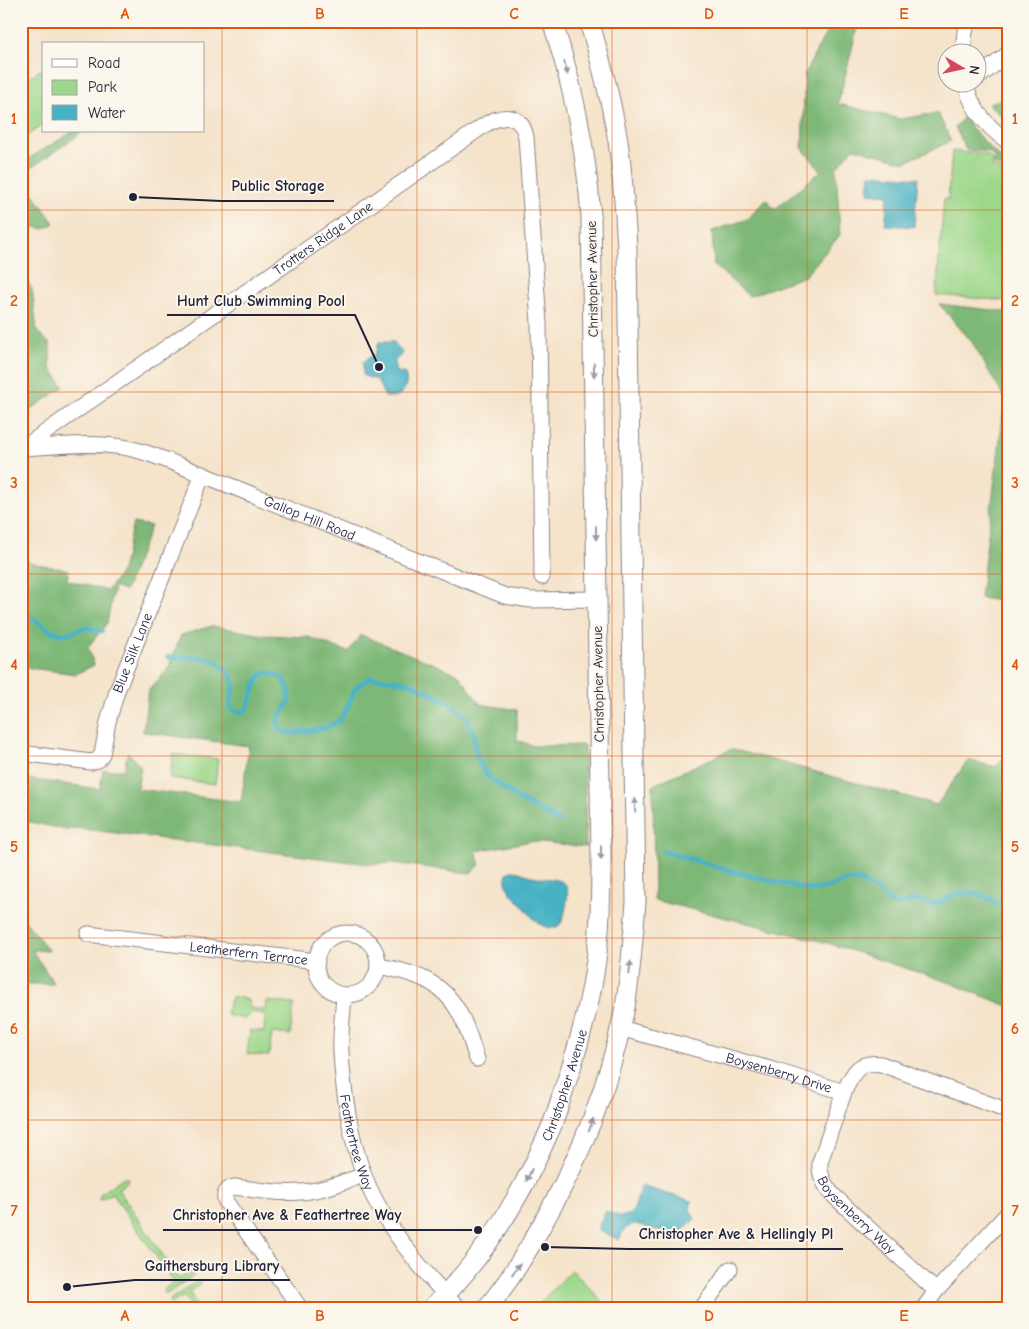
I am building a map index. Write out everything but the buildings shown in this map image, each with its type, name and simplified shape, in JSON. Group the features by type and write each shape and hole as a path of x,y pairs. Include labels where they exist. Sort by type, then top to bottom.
{"street":[{"name":"Christopher Avenue","path":"445,1303 494,1233 526,1182 553,1122 576,1054 590,996 598,943 601,895 593,331 589,194 585,157 575,102 552,21"},
{"path":"487,1308 525,1256 562,1189 584,1142 599,1101 625,1006 636,902 627,248 618,143 609,94 589,21"},
{"path":"964,42 968,21"},
{"path":"986,71 1008,54"},
{"path":"971,92 972,101 981,115 997,134 1008,142"},
{"name":"Trotters Ridge Lane","path":"22,448 489,122 501,117 512,118 520,123 525,132 539,323 542,577"},
{"name":"Gallop Hill Road","path":"22,448 92,444 133,449 152,454 203,474 505,596 530,600 597,599"},
{"name":"Blue Silk Lane","path":"21,753 92,762 98,760 102,754 112,707 123,674 203,474"},
{"name":"Leatherfern Terrace","path":"88,934 317,961 322,947 329,939 338,934 348,933 357,934 372,946 377,957 378,966"},
{"path":"317,961 318,973 326,986 333,992 350,995 359,993 368,987 375,978 378,966 424,978 450,998 460,1015 477,1059"},
{"name":"Feathertree Way","path":"344,994 341,1021 341,1051 344,1090 353,1137 364,1175 383,1212 445,1303"},
{"name":"Boysenberry Drive","path":"620,1028 761,1066 844,1092 852,1075 858,1068 865,1064 881,1064 1008,1111"},
{"name":"Boysenberry Way","path":"844,1092 820,1162 819,1169 824,1184 833,1195 936,1292"},
{"path":"300,1308 226,1202 226,1192 234,1187 299,1193 314,1191 364,1175"},
{"path":"924,1308 936,1292 1008,1213"},
{"path":"702,1308 730,1269"}],"green space":[{"path":"832,21 859,21 838,104 900,119 938,113 951,141 905,162 854,148 836,168 840,235 805,276 749,296 714,265 712,231 748,219 766,199 775,209 821,171 802,148 805,73"},
{"path":"40,70 42,73 42,125 21,140 21,83"},
{"path":"1008,98 1008,124 988,103"},
{"path":"963,118 990,148 1008,163 1008,183 1003,168 994,165 994,157 990,152 966,150 955,127"},
{"path":"72,132 83,132 21,175 21,163"},
{"path":"952,151 988,155 992,159 992,167 1001,170 1005,184 1008,186 1008,301 936,295 944,199 948,199"},
{"path":"21,177 54,223 44,229 21,224"},
{"path":"21,271 32,289 37,331 50,344 50,367 64,387 21,416"},
{"path":"939,304 1008,312 1008,602 980,598 1005,399 972,342"},
{"path":"133,523 151,526 125,591 114,587 107,623 88,647 94,665 76,674 23,667 23,664 21,664 21,557 32,563 69,570 67,580 107,591 122,571"},
{"path":"212,626 264,635 308,637 348,652 361,635 459,674 480,704 517,710 517,740 533,746 584,745 586,847 532,841 476,851 480,865 470,873 393,863 368,864 75,828 67,830 30,822 21,822 21,778 100,789 103,770 124,770 128,752 141,767 137,789 241,802 249,746 143,732 148,691 168,669 181,635"},
{"path":"732,749 937,805 968,760 996,767 1008,752 1008,1006 945,981 828,943 654,900 653,785"},
{"path":"173,754 218,759 215,784 170,778"},
{"path":"21,921 26,922 49,951 32,950 54,984 24,984 21,980"},
{"path":"234,996 248,1000 250,1008 266,1010 267,1001 294,1004 290,1035 272,1033 269,1056 247,1054 250,1030 264,1032 265,1014 249,1012 245,1019 226,1015 230,999"},
{"path":"122,1178 129,1180 118,1189 179,1279 192,1271 194,1274 167,1294 163,1290 174,1282 112,1193 99,1199 101,1193"},
{"path":"572,1270 609,1308 535,1308"},
{"path":"197,1281 200,1284 189,1292 199,1308 192,1308 184,1296 171,1303 171,1299"}],"water":[{"path":"870,174 918,178 914,227 885,225 888,195 868,193"},
{"path":"379,342 394,342 402,352 395,361 395,371 405,374 406,384 404,390 397,397 385,397 377,380 363,374 363,362 375,354"},
{"path":"511,871 539,878 559,880 565,884 567,888 566,904 563,920 559,925 553,928 546,927 533,918 507,886 507,873"},
{"path":"641,1186 692,1201 690,1209 695,1219 684,1229 681,1237 636,1224 627,1227 619,1240 597,1229 606,1211 621,1217 630,1214 634,1209"}],"waterway":[{"path":"21,613 34,619 51,631 61,634 89,628 102,631"},
{"path":"168,657 199,657 213,660 220,664 232,678 234,686 231,709 236,712 245,711 248,707 256,683 262,675 266,673 277,675 285,681 289,695 287,705 279,718 278,726 282,731 292,733 326,728 340,720 355,688 369,678 389,679 413,684 452,705 467,718 474,735 477,758 487,776 517,798 559,821"},
{"path":"663,851 738,873 811,890 855,880 872,887 889,902 897,905 916,900 934,904 952,896 974,893 988,898 1008,911"}],"place":[{"name":"Public Storage","path":"133,197"},
{"name":"Hunt Club Swimming Pool","path":"379,367"},
{"name":"Christopher Ave & Feathertree Way","path":"478,1230"},
{"name":"Christopher Ave & Hellingly Pl","path":"545,1247"},
{"name":"Gaithersburg Library","path":"67,1287"}]}
